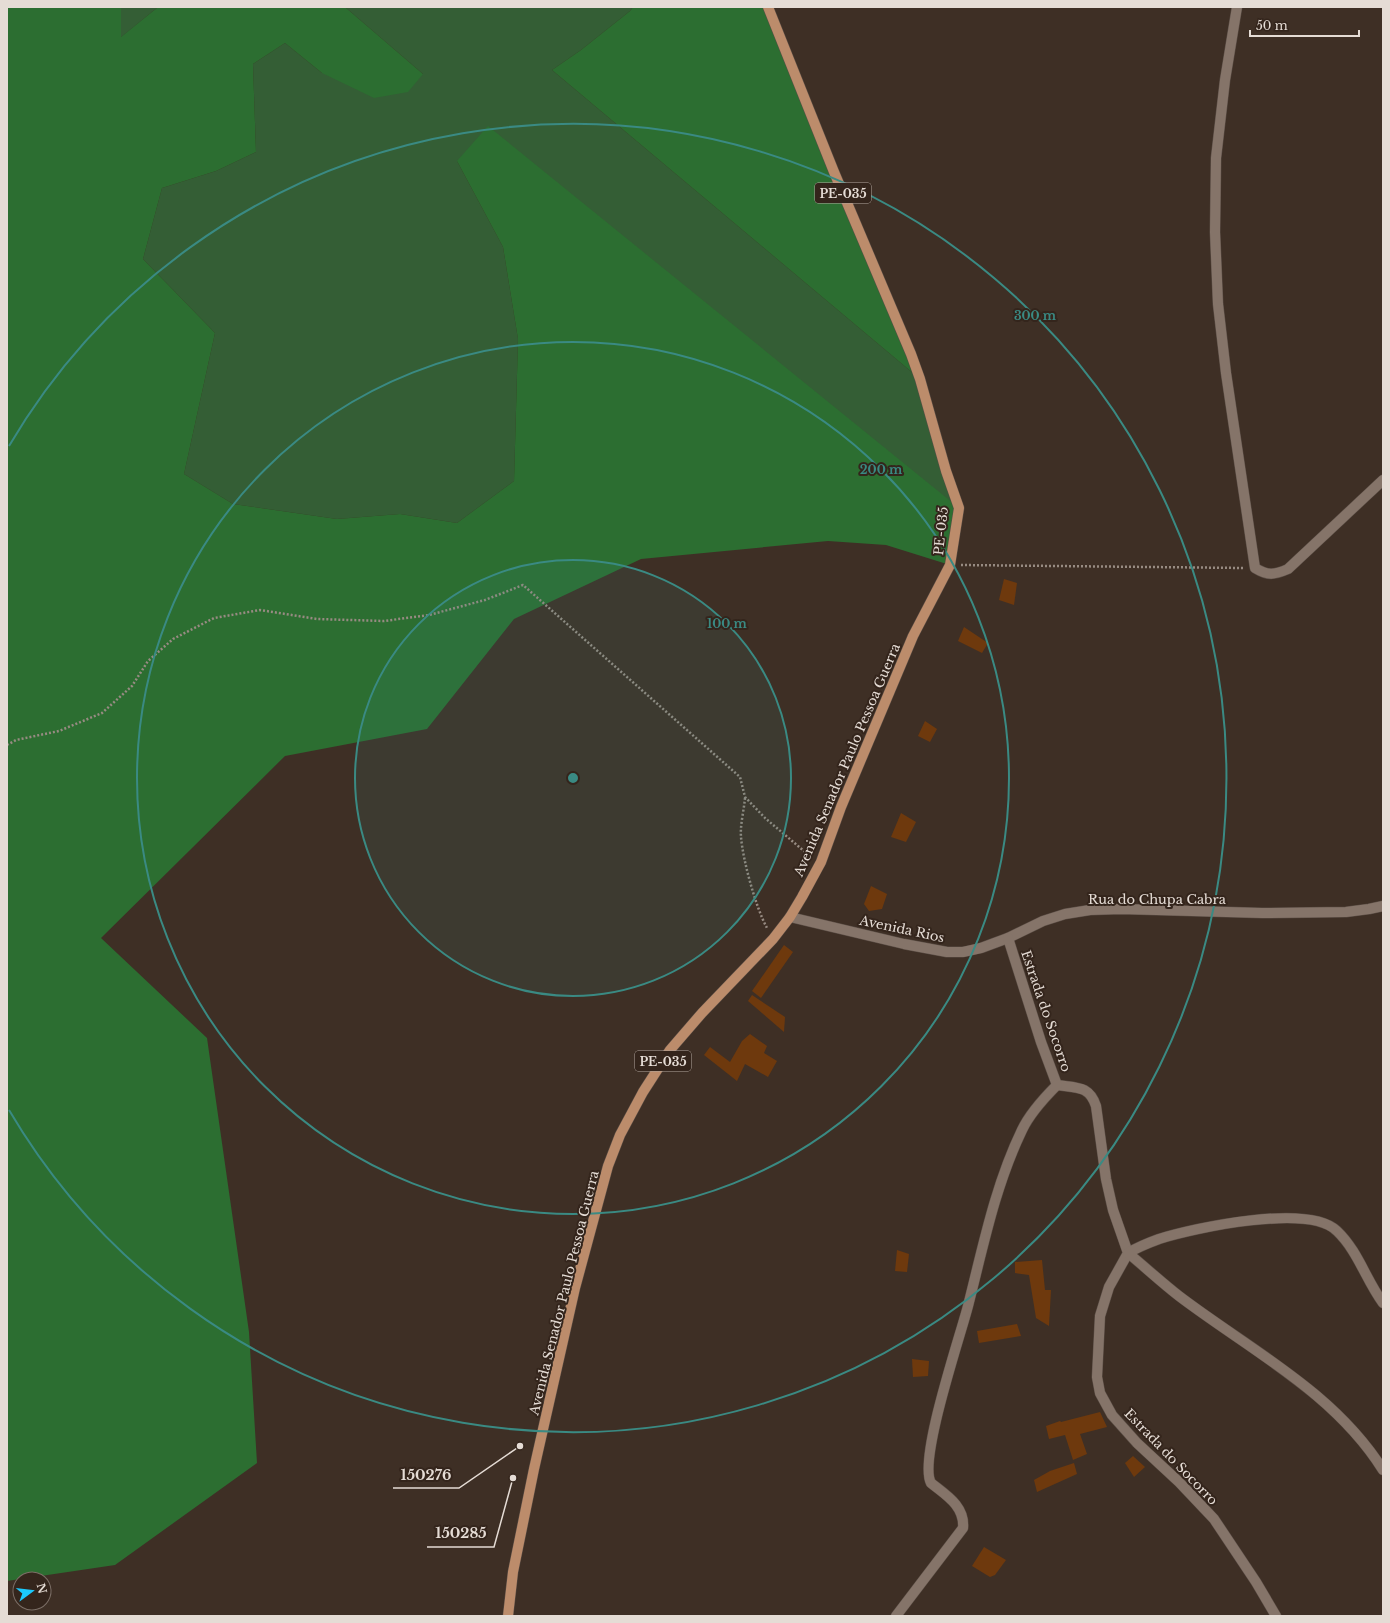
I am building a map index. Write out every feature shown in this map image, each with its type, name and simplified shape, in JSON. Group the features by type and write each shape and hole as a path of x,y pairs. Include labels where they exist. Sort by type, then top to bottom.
{"main road":[{"name":"PE-035","path":"768,7 834,172 911,354 920,379 946,471 959,508 950,565"},
{"name":"Avenida Senador Paulo Pessoa Guerra","path":"508,1616 519,1542 574,1295 608,1166 620,1135 643,1092 670,1050 702,1013 773,939 790,916 820,862 841,807 913,636 950,565"}],"street":[{"path":"1237,7 1225,80 1216,158 1215,232 1218,304 1226,373 1255,568 1264,574 1273,574 1288,569 1383,480"},
{"name":"Rua do Chupa Cabra","path":"1008,938 1043,921 1065,914 1090,910 1128,909 1262,913 1346,912 1383,906"},
{"name":"Avenida Rios","path":"790,916 873,937 947,952 969,951 1008,938"},
{"name":"Estrada do Socorro","path":"1008,938 1029,1000 1041,1042 1057,1084 1085,1090 1093,1096 1096,1106 1106,1179 1113,1210 1128,1252 1109,1287 1100,1316 1097,1377 1100,1393 1112,1414 1137,1443 1179,1482 1214,1519 1256,1582 1276,1616"},
{"path":"896,1616 963,1528 963,1520 957,1505 929,1479 928,1470 934,1430 953,1356 968,1307 980,1254 1010,1158 1022,1128 1057,1084"},
{"path":"1383,1303 1359,1261 1337,1231 1328,1224 1315,1220 1294,1218 1263,1219 1228,1224 1166,1237 1128,1252 1179,1296 1298,1379 1327,1405 1356,1435 1383,1470"}],"path":[{"path":"950,565 1255,568"},
{"path":"7,745 16,740 59,730 102,713 132,686 148,661 173,639 214,618 260,610 317,619 384,621 429,616 485,600 522,585 740,777 745,797 741,836 746,864 762,919 773,939"},
{"path":"745,797 765,818 807,854 820,862"}],"green space":[{"path":"7,7 121,7 121,37 158,7 345,7 423,74 408,92 374,98 322,73 285,43 253,64 256,152 216,171 162,188 143,259 215,333 184,474 233,504 337,519 400,514 457,523 514,481 518,339 503,247 457,161 488,126 959,508 950,565 886,545 828,541 641,559 514,619 427,729 285,756 101,938 207,1038 249,1332 257,1463 115,1565 52,1574 52,1571 12,1571 12,1580 7,1581"},
{"path":"121,7 158,7 120,38"},
{"path":"345,7 633,7 581,50 552,70 920,379 959,508 457,161 503,247 518,339 514,481 457,523 400,514 337,519 233,504 184,474 215,333 143,259 162,188 216,171 256,152 253,64 285,43 322,73 423,74"},
{"path":"633,7 768,7 920,379 552,70 581,50"}],"building":[{"path":"1004,579 1017,583 1014,605 999,600"},
{"path":"964,627 988,643 982,653 958,641"},
{"path":"925,721 937,729 930,742 918,736"},
{"path":"901,813 916,822 906,842 891,837"},
{"path":"871,886 887,894 882,909 869,911 864,904"},
{"path":"784,945 793,952 761,998 752,991"},
{"path":"752,995 785,1017 784,1032 748,1001"},
{"path":"750,1034 767,1046 764,1053 777,1061 768,1077 745,1064 737,1081 704,1055 710,1047 730,1062 742,1041"},
{"path":"897,1250 909,1254 907,1272 895,1271"},
{"path":"1042,1260 1045,1290 1051,1290 1049,1326 1036,1318 1029,1275 1015,1273 1015,1262"},
{"path":"1017,1324 1021,1336 979,1343 977,1331"},
{"path":"912,1359 929,1361 928,1376 913,1377"},
{"path":"1100,1412 1107,1427 1080,1434 1087,1454 1073,1460 1065,1435 1049,1439 1046,1426 1060,1421"},
{"path":"1133,1456 1145,1467 1134,1477 1125,1463"},
{"path":"1074,1463 1077,1474 1037,1492 1034,1480 1050,1471"},
{"path":"984,1547 1006,1560 995,1575 990,1577 972,1566"}],"place":[{"name":"150276","path":"520,1446"},
{"name":"150285","path":"513,1478"}]}
